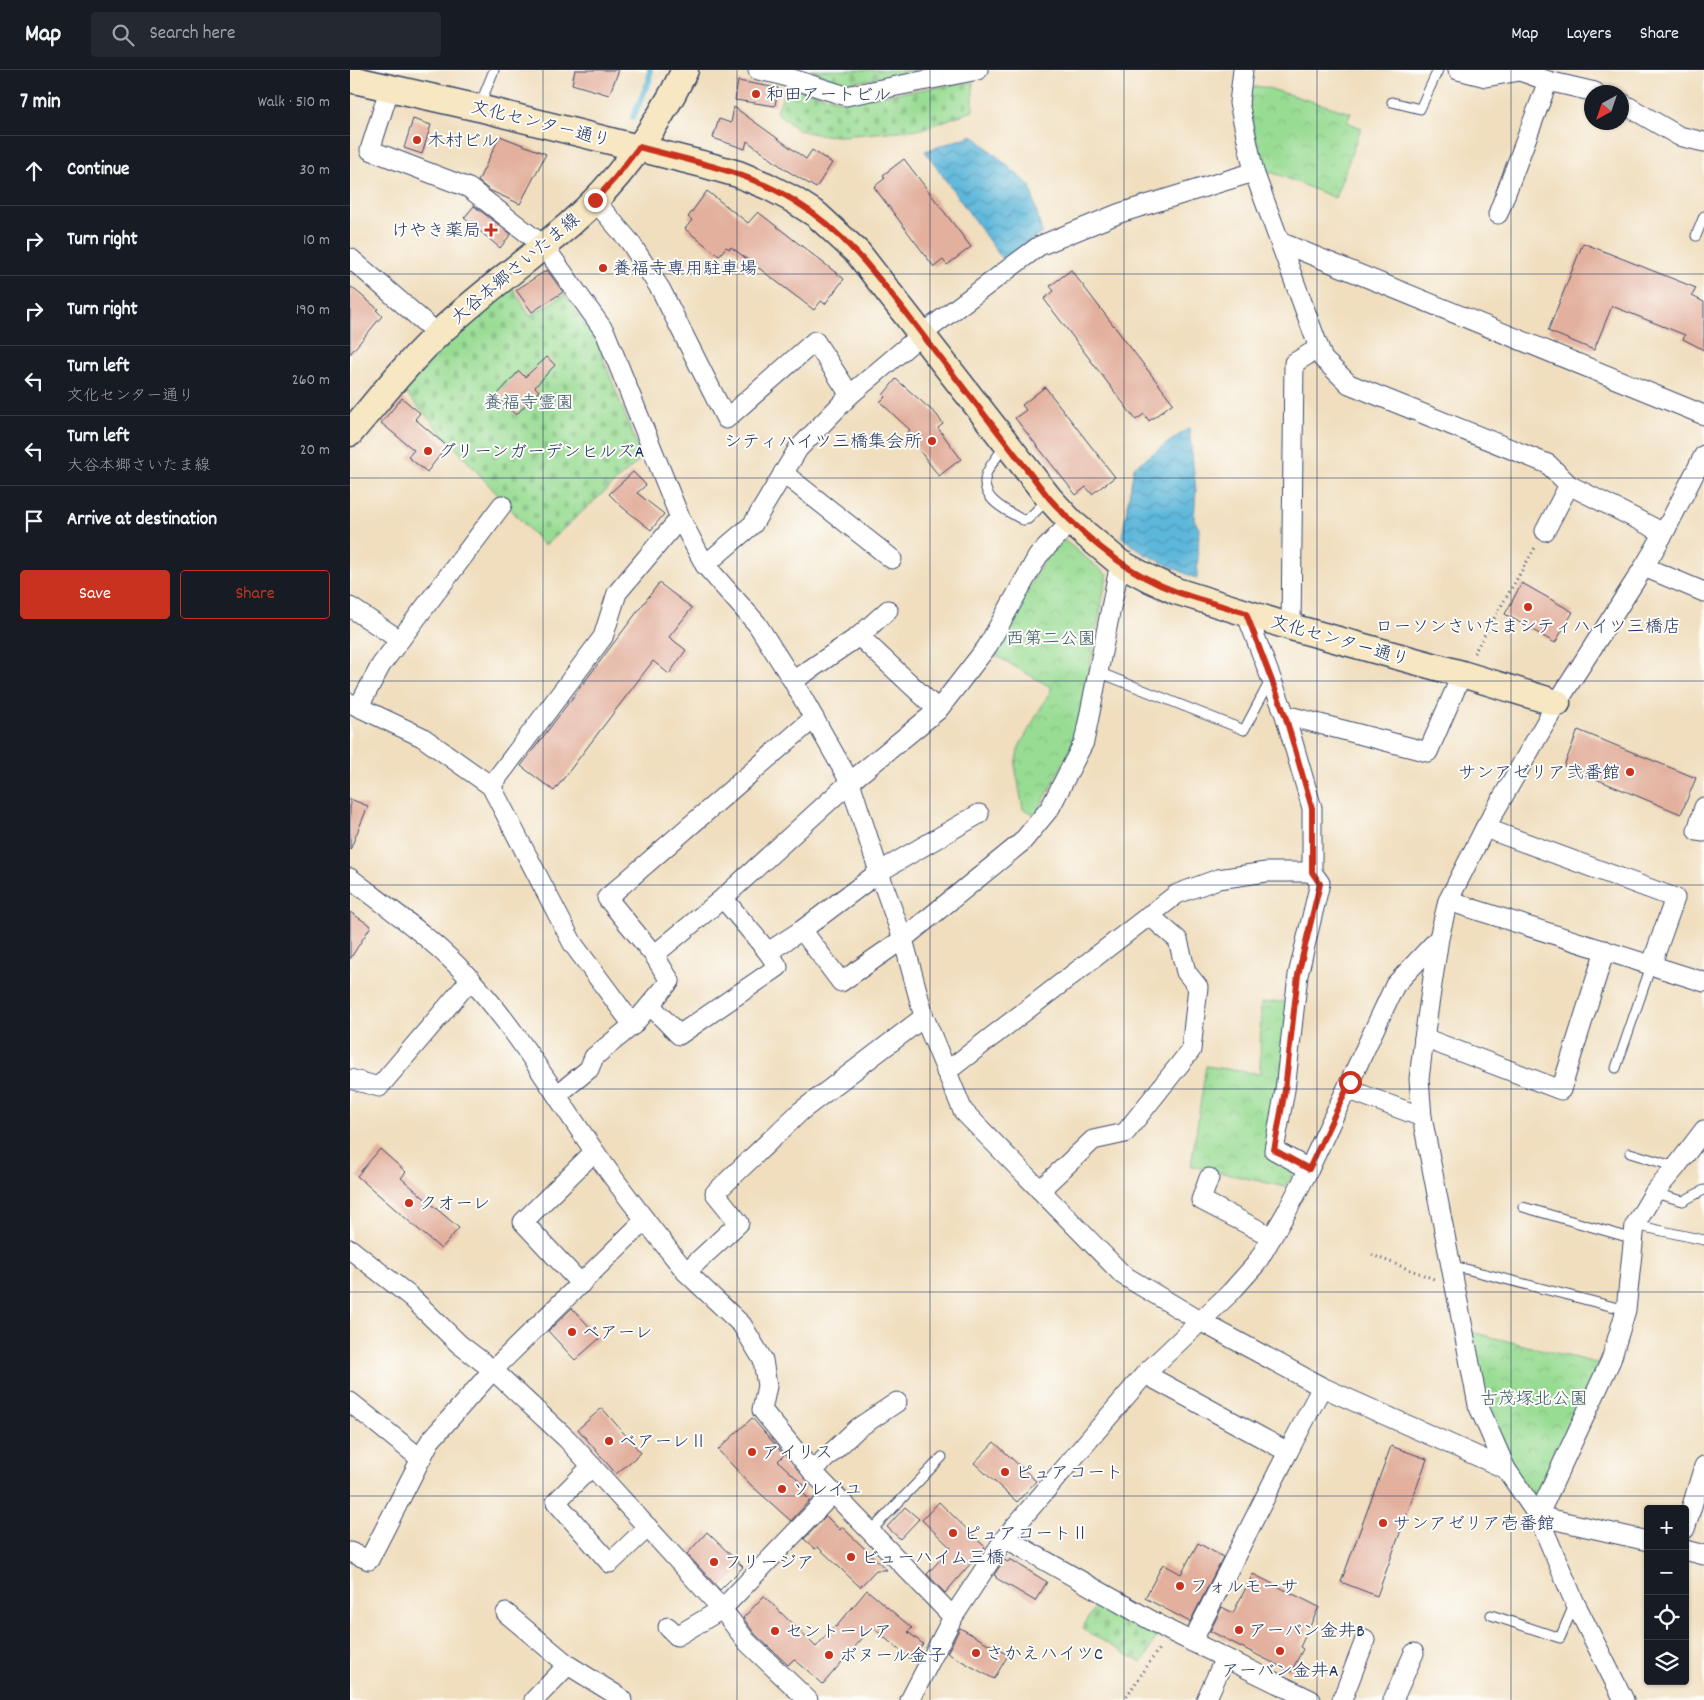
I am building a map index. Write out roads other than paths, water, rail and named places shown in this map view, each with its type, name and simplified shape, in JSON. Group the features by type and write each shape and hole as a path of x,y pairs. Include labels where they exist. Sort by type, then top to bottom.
{"street":[{"name":"大谷本郷さいたま線","path":"350,433 407,366 438,334 570,224 595,200 639,147 668,102 685,70"},
{"path":"758,70 777,74 846,96 978,70"},
{"path":"1243,70 1239,103 1254,172 1322,359 1349,384 1548,464 1569,485 1664,533"},
{"path":"1458,70 1486,77 1520,70 1548,81 1584,89"},
{"name":"文化センター通り","path":"350,80 390,87 639,147 738,174 767,186 817,215 858,253 1049,498 1071,522 1120,562 1150,580 1176,592 1557,703"},
{"path":"1498,214 1548,81"},
{"path":"390,87 370,150 469,188 544,246 605,332 680,518 705,565 757,624 794,681 850,782 903,939 924,1017 963,1111 1124,1275 1200,1321 1322,1387 1506,1469"},
{"path":"1629,107 1679,136 1704,142"},
{"path":"705,565 753,524 798,449 850,395 922,334 1039,246 1120,213 1254,172"},
{"path":"595,200 630,242 661,290 726,419 815,341 850,395"},
{"path":"1280,242 1704,415"},
{"path":"350,258 438,334"},
{"path":"1291,627 1294,364 1319,348"},
{"path":"1624,1700 1575,1603 1538,1516 1506,1469 1478,1405 1422,1117 1419,1079 1439,938 1448,902 1485,828 1557,703 1664,533 1704,455"},
{"path":"783,474 892,559"},
{"path":"1545,531 1569,485"},
{"path":"502,505 381,665 354,704 422,737 491,786 573,944 633,1025"},
{"path":"491,786 603,637 617,593 680,518"},
{"path":"654,955 723,898 850,782 938,710 987,647 1038,556 1071,522"},
{"path":"802,930 841,982 903,939 1022,842 1050,808 1084,742 1120,562"},
{"path":"1644,567 1704,592"},
{"path":"350,607 400,640"},
{"path":"794,681 860,636 888,610"},
{"path":"1246,613 1285,715 1312,808 1312,872 1320,884 1298,975 1285,1090 1274,1150 1309,1169"},
{"path":"860,636 938,710"},
{"path":"1285,715 1428,752 1462,674"},
{"path":"557,1095 589,1069 594,1057 633,1025 670,980 654,955 607,898 814,718"},
{"path":"1704,807 1697,831 1704,832"},
{"path":"768,952 802,930 879,872 979,814"},
{"path":"1485,828 1674,898 1651,966"},
{"path":"946,1072 1177,894 1218,879 1266,872 1312,872"},
{"path":"350,878 430,940 471,979 503,1018 594,1152 645,1220 686,1272 742,1325 763,1360 766,1386 762,1410 812,1471 953,1617"},
{"path":"650,1005 679,1035 778,967 768,952 723,898"},
{"path":"1448,902 1704,982"},
{"path":"1040,1190 1094,1140 1125,1134 1191,1050 1198,987 1186,972 1178,940 1150,915"},
{"path":"910,1700 953,1617 1005,1538 1145,1374 1231,1292 1256,1264 1309,1169 1395,985 1439,938"},
{"path":"1424,1038 1561,1090 1605,950"},
{"path":"350,1080 379,1087 471,979"},
{"path":"686,1272 739,1223 715,1193 801,1112 924,1017"},
{"path":"1348,1089 1422,1117"},
{"path":"1538,1516 1611,1360 1626,1310 1635,1232 1654,1193 1704,1130"},
{"path":"581,1284 523,1222 594,1152"},
{"path":"1209,1178 1201,1200 1272,1236"},
{"path":"350,1552 369,1560 430,1441 493,1370 645,1220"},
{"path":"350,1249 412,1297 459,1344 493,1370 567,1439 722,1608 747,1642 808,1700"},
{"path":"1145,1374 1288,1452"},
{"path":"1192,1642 1322,1387"},
{"path":"350,1402 421,1459"},
{"path":"812,1471 858,1428 897,1402"},
{"path":"592,1466 556,1502 610,1563 648,1528"},
{"path":"1689,1516 1704,1466"},
{"path":"668,1627 677,1636 722,1608 833,1493"},
{"path":"1538,1516 1644,1540"},
{"path":"1005,1538 1170,1631 1311,1700"},
{"path":"1689,1551 1704,1555"},
{"path":"506,1613 568,1665 622,1700"},
{"path":"1342,1700 1365,1640"},
{"path":"1394,1700 1414,1653"},
{"path":"1206,1700 1225,1658"},
{"path":"534,1700 568,1665"}],"lane":[{"path":"479,108 494,70"},
{"path":"1392,102 1420,109 1438,70"},
{"path":"1696,236 1704,216"},
{"path":"1007,444 986,475 985,483 993,502 1000,508 1023,520 1028,519 1049,498"},
{"path":"1098,672 1244,730 1271,678"},
{"path":"1616,1068 1651,966"},
{"path":"1630,1153 1676,1167"},
{"path":"1654,1193 1683,1200 1704,1190"},
{"path":"1523,1207 1635,1232 1704,1240"},
{"path":"1450,1265 1626,1310"},
{"path":"870,1533 942,1457"},
{"path":"1491,1615 1560,1638 1575,1603"}],"water":[{"path":"973,135 1030,186 1042,233 1002,259 925,151"},
{"path":"1189,428 1196,491 1194,519 1199,529 1197,579 1143,553 1122,537 1134,467"}],"waterway":[{"path":"633,117 649,81 650,70"}],"place":[{"name":"和田アートビル","path":"756,94"},
{"name":"木村ビル","path":"417,140"},
{"name":"けやき薬局","path":"491,230"},
{"name":"養福寺専用駐車場","path":"603,268"},
{"name":"シティハイツ三橋集会所","path":"932,441"},
{"name":"グリーンガーデンヒルズA","path":"428,451"},
{"name":"ローソンさいたまシティハイツ三橋店","path":"1528,607"},
{"name":"サンアゼリア弐番館","path":"1630,772"},
{"name":"クオーレ","path":"409,1203"},
{"name":"ベアーレ","path":"572,1332"},
{"name":"ベアーレⅡ","path":"609,1441"},
{"name":"アイリス","path":"752,1452"},
{"name":"ピュアコート","path":"1005,1472"},
{"name":"ソレイユ","path":"782,1489"},
{"name":"サンアゼリア壱番館","path":"1383,1523"},
{"name":"ピュアコートⅡ","path":"953,1533"},
{"name":"ビューハイム三橋","path":"851,1557"},
{"name":"フリージア","path":"714,1562"},
{"name":"フォルモーサ","path":"1180,1586"},
{"name":"アーバン金井B","path":"1239,1630"},
{"name":"セントーレア","path":"775,1631"},
{"name":"アーバン金井A","path":"1280,1651"},
{"name":"さかえハイツC","path":"976,1653"},
{"name":"ボヌール金子","path":"829,1655"}],"park label":[{"name":"養福寺霊園","path":"529,402"},
{"name":"西第二公園","path":"1051,638"},
{"name":"古茂塚北公園","path":"1534,1398"}]}
